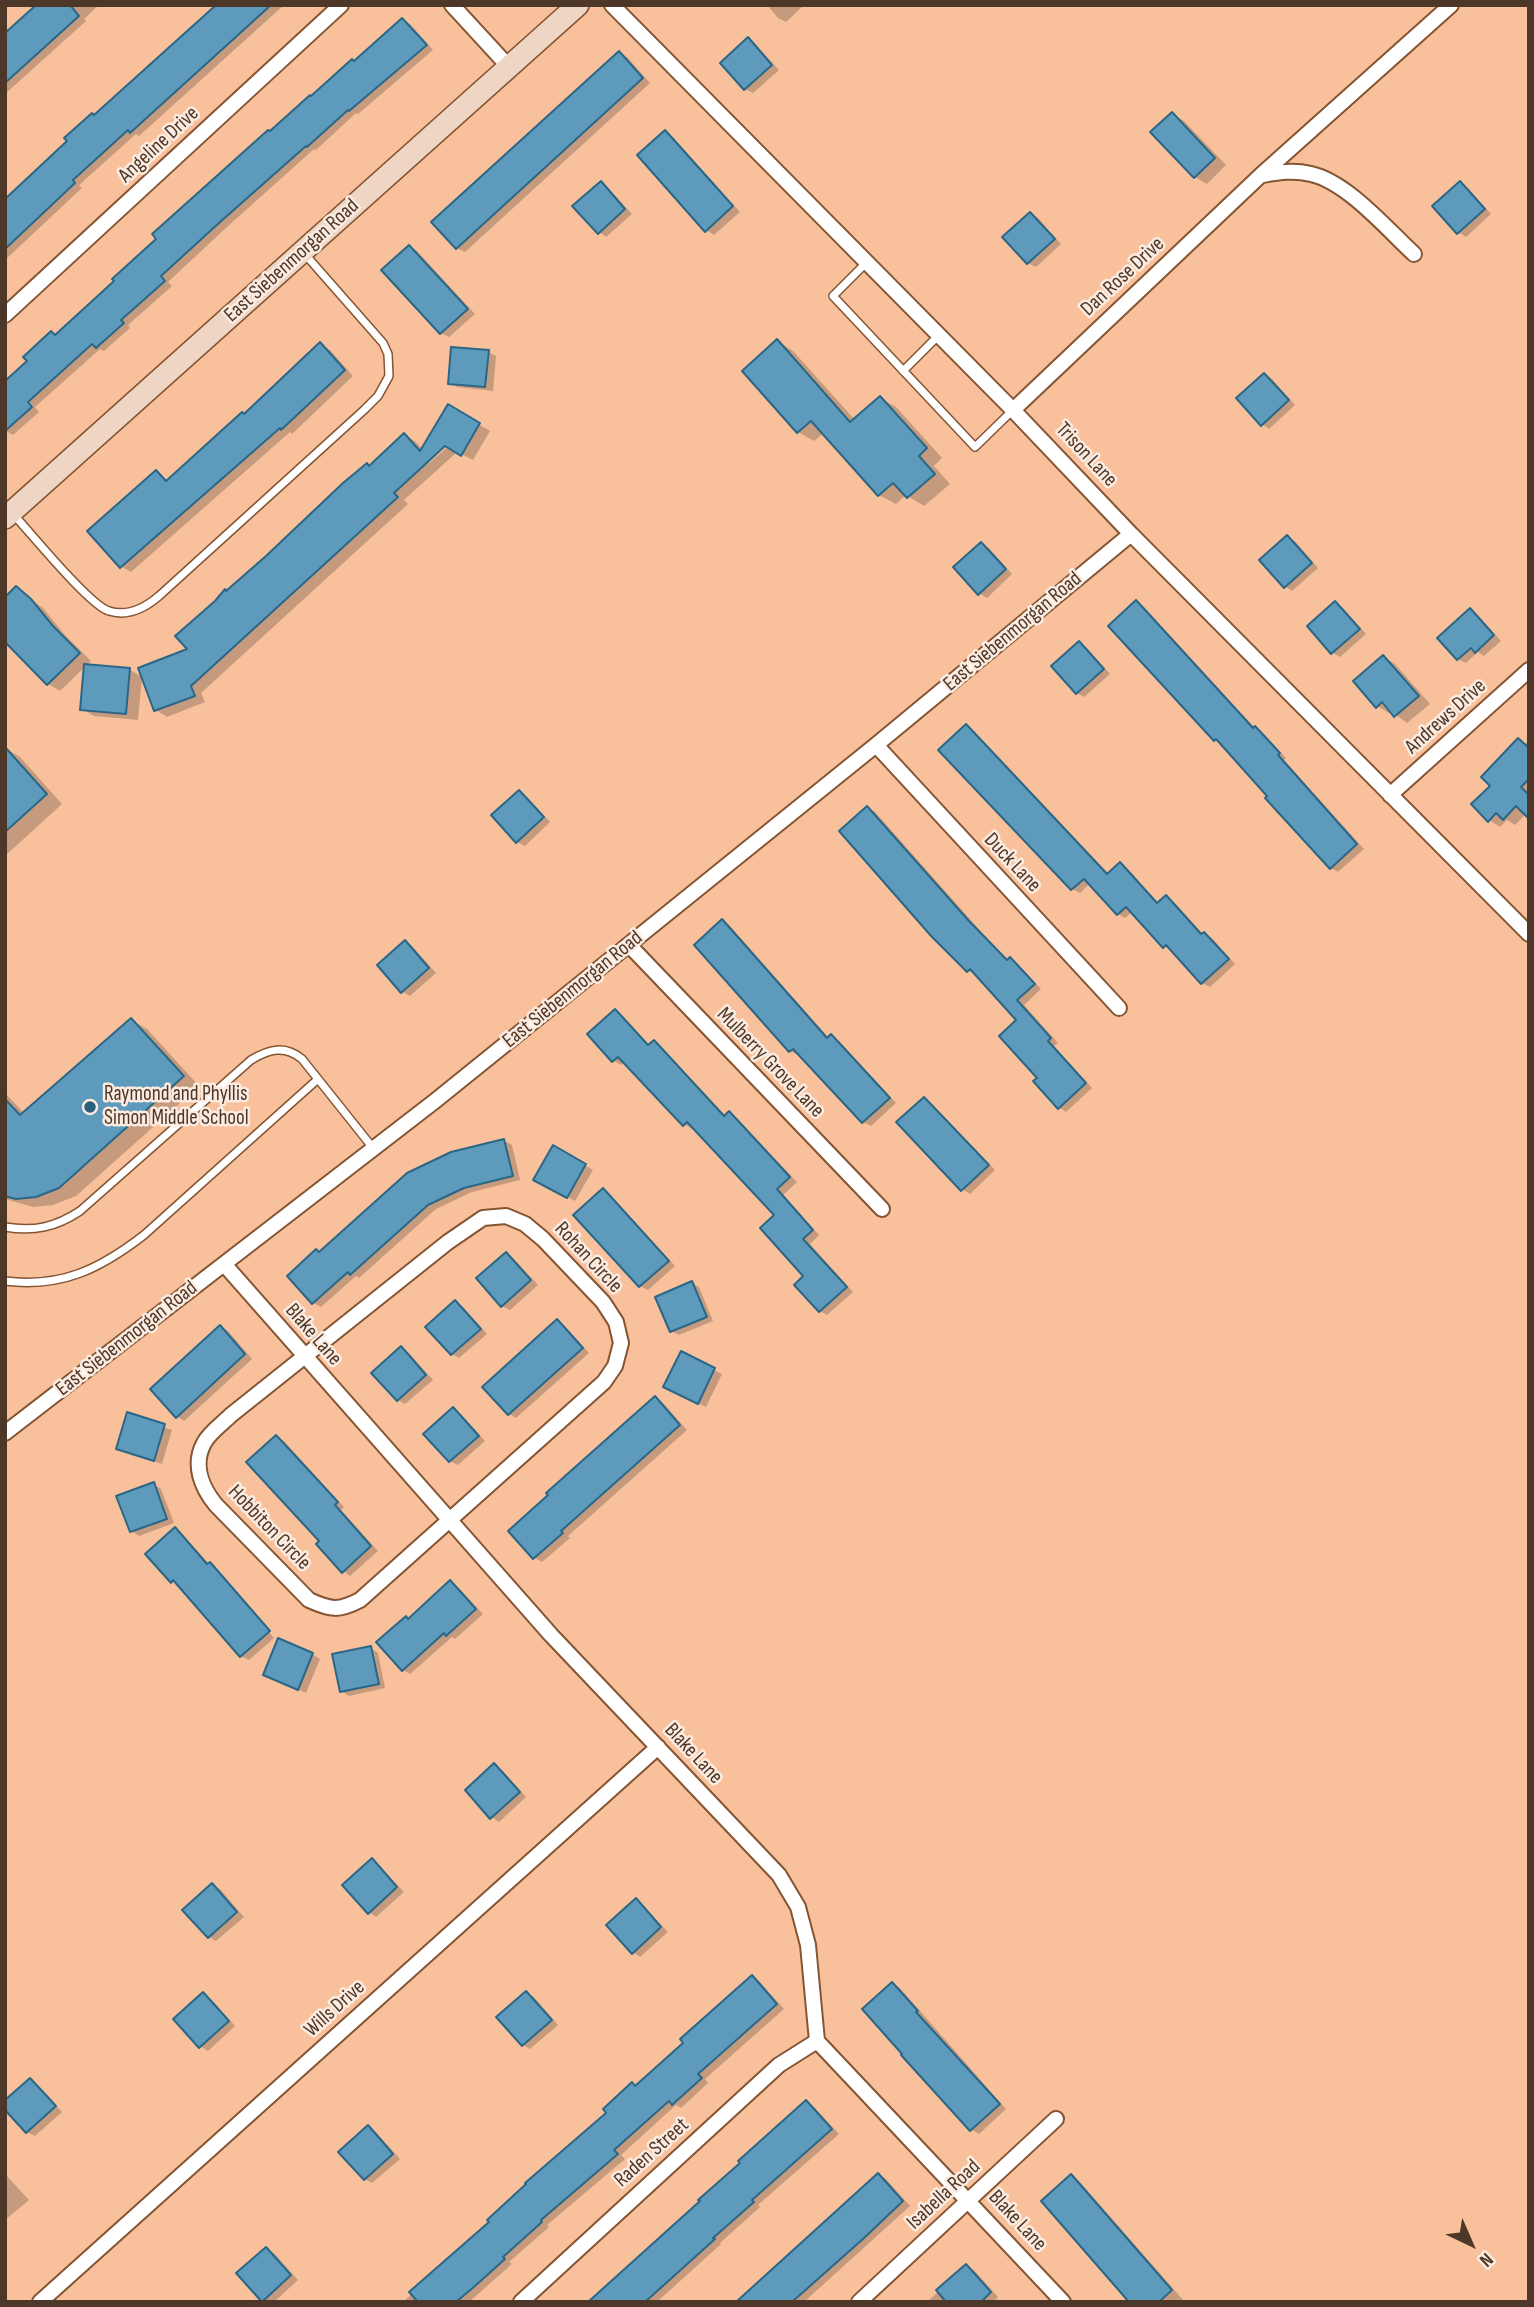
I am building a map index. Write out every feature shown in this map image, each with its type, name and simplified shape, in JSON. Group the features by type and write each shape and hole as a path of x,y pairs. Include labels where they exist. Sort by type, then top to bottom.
{"street":[{"name":"Angeline Drive","path":"5,315 341,5"},
{"path":"452,5 509,67"},
{"name":"East Siebenmorgan Road","path":"8,515 578,5"},
{"name":"Trison Lane","path":"612,5 1013,410 1131,534 1529,934"},
{"name":"Dan Rose Drive","path":"1013,410 1262,175 1451,5"},
{"path":"1262,175 1287,171 1314,174 1332,183 1353,198 1413,254"},
{"name":"East Siebenmorgan Road","path":"5,1433 373,1149 629,945 1131,534"},
{"name":"Andrews Drive","path":"1391,795 1529,670"},
{"name":"Duck Lane","path":"876,745 1119,1008"},
{"name":"Mulberry Grove Lane","path":"629,945 881,1209"},
{"name":"Rohan Circle","path":"304,1356 448,1242 483,1218 506,1216 525,1224 543,1239 603,1302 616,1322 621,1343 615,1366 604,1382 450,1521"},
{"name":"Blake Lane","path":"224,1265 551,1635 779,1875 798,1907 808,1945 817,2041 1063,2302"},
{"name":"Hobbiton Circle","path":"304,1356 231,1415 204,1443 199,1468 203,1489 216,1505 309,1600 326,1608 344,1608 360,1600 450,1521"},
{"name":"Wills Drive","path":"40,2302 658,1747"},
{"name":"Raden Street","path":"521,2302 779,2066 817,2041"},
{"name":"Isabella Road","path":"859,2302 1056,2119"}],"lane":[{"path":"8,515 106,610 128,612 142,608 159,596 364,410 385,386 389,365 383,343 303,251"},
{"path":"867,262 833,296 975,447 1013,410"},
{"path":"903,370 939,335"},
{"path":"5,1227 32,1230 47,1227 80,1211 260,1055 278,1049 295,1053 373,1149"},
{"path":"5,1281 24,1283 65,1279 115,1256 144,1235 318,1079"}],"building":[{"path":"36,5 70,5 79,16 5,83 5,33"},
{"path":"216,5 271,5 130,133 128,130 73,180 75,183 5,249 5,199 67,141 64,138 92,113 94,115"},
{"path":"402,18 427,45 306,146 161,276 165,281 121,320 124,323 96,348 92,344 28,402 32,407 5,431 5,381 27,361 23,357 51,331 55,335 114,281 112,279 156,239 152,234 268,130 352,59 354,61"},
{"path":"748,37 772,65 744,90 720,63"},
{"path":"619,51 643,78 456,249 431,222"},
{"path":"1172,112 1215,158 1194,178 1150,132"},
{"path":"665,130 733,206 705,232 637,155"},
{"path":"601,181 625,209 598,234 572,206"},
{"path":"1460,181 1485,209 1457,234 1432,206"},
{"path":"1030,212 1055,239 1027,264 1002,237"},
{"path":"409,245 468,309 440,334 381,270"},
{"path":"777,339 850,422 880,396 927,448 919,456 935,474 907,498 893,483 878,496 811,421 797,433 742,371"},
{"path":"320,342 345,370 281,430 280,428 120,568 87,531 156,470 166,481 242,412 244,414"},
{"path":"451,347 489,350 485,387 448,384"},
{"path":"1264,373 1289,400 1261,426 1236,398"},
{"path":"448,404 480,423 461,456 445,446 394,493 398,497 191,686 195,696 154,711 138,668 187,649 175,636 225,589 226,591 266,556 343,483 367,463 369,466 404,433 420,451"},
{"path":"1287,535 1312,563 1284,588 1259,560"},
{"path":"981,542 1006,569 978,595 953,567"},
{"path":"16,586 80,653 47,685 5,642 5,597"},
{"path":"1136,600 1253,728 1255,726 1280,753 1278,755 1357,844 1330,869 1216,739 1214,741 1108,626"},
{"path":"1335,601 1360,629 1331,654 1307,626"},
{"path":"1470,608 1494,635 1475,653 1471,648 1457,660 1437,638"},
{"path":"1079,641 1104,669 1076,694 1051,666"},
{"path":"1383,655 1419,696 1394,717 1382,702 1376,708 1353,681"},
{"path":"84,664 130,668 126,714 80,710"},
{"path":"966,724 1107,874 1120,862 1157,903 1166,895 1201,934 1204,932 1229,959 1201,984 1166,945 1163,948 1126,907 1117,915 1084,879 1071,890 938,750"},
{"path":"1518,738 1529,748 1529,779 1521,787 1529,795 1529,819 1516,806 1503,820 1496,813 1488,822 1471,804 1490,786 1481,777"},
{"path":"5,747 47,794 5,832"},
{"path":"519,790 544,817 516,843 491,815"},
{"path":"867,806 969,921 1007,960 1010,957 1035,984 1017,1000 1051,1038 1048,1041 1086,1083 1058,1109 1033,1081 1037,1078 999,1036 1016,1020 970,969 967,972 932,937 839,831"},
{"path":"722,919 827,1038 831,1034 890,1098 862,1123 793,1049 789,1052 694,945"},
{"path":"405,940 429,968 401,993 377,965"},
{"path":"615,1009 648,1045 654,1040 724,1116 729,1111 790,1177 777,1189 813,1230 803,1239 847,1287 819,1312 794,1285 803,1276 760,1228 774,1215 687,1122 683,1126 618,1057 612,1062 587,1034"},
{"name":"Raymond and Phyllis Simon Middle School","path":"131,1018 184,1076 59,1188 36,1197 16,1199 5,1196 5,1099 20,1115"},
{"path":"924,1097 989,1165 961,1191 896,1122"},
{"path":"504,1139 513,1176 464,1188 428,1205 350,1275 348,1272 312,1304 287,1276 316,1249 319,1252 407,1173 451,1152"},
{"path":"553,1145 586,1164 567,1198 533,1180"},
{"path":"603,1188 669,1261 639,1287 573,1215"},
{"path":"506,1252 531,1280 501,1307 476,1278"},
{"path":"692,1281 707,1317 670,1332 655,1297"},
{"path":"455,1300 481,1329 451,1355 425,1327"},
{"path":"557,1319 583,1348 508,1415 482,1387"},
{"path":"220,1325 245,1354 176,1418 150,1389"},
{"path":"401,1346 426,1375 397,1401 371,1373"},
{"path":"681,1351 715,1368 698,1404 663,1387"},
{"path":"655,1396 680,1425 533,1559 508,1531 548,1495 546,1493"},
{"path":"453,1407 479,1436 449,1462 423,1434"},
{"path":"127,1412 165,1424 154,1461 116,1449"},
{"path":"276,1435 338,1502 335,1505 371,1546 342,1573 316,1544 319,1541 246,1462"},
{"path":"154,1482 167,1519 130,1532 116,1496"},
{"path":"175,1527 207,1564 210,1562 270,1631 240,1657 173,1580 171,1583 145,1554"},
{"path":"450,1580 476,1609 446,1636 444,1633 402,1671 376,1642 406,1616 408,1619"},
{"path":"278,1638 313,1653 298,1690 263,1675"},
{"path":"371,1646 379,1684 340,1692 332,1654"},
{"path":"494,1763 520,1792 490,1819 465,1790"},
{"path":"372,1858 397,1887 368,1914 342,1885"},
{"path":"212,1883 237,1912 208,1938 182,1910"},
{"path":"636,1898 661,1927 632,1954 606,1925"},
{"path":"752,1975 777,2004 698,2074 702,2078 672,2105 669,2101 614,2150 618,2154 541,2220 542,2222 503,2257 505,2259 456,2302 418,2302 409,2292 489,2222 487,2220 525,2183 606,2113 603,2109 632,2082 635,2086 683,2043 680,2039"},
{"path":"892,1982 1000,2104 970,2131 862,2009"},
{"path":"526,1991 552,2020 522,2046 496,2017"},
{"path":"203,1992 229,2021 199,2048 173,2019"},
{"path":"30,2078 56,2106 26,2133 5,2110 5,2100"},
{"path":"806,2100 832,2129 752,2200 754,2202 713,2238 715,2239 645,2302 588,2302 700,2201 698,2200 740,2163 738,2161"},
{"path":"368,2125 393,2154 364,2180 338,2152"},
{"path":"878,2173 903,2201 863,2239 792,2302 736,2302"},
{"path":"1071,2174 1172,2290 1159,2302 1129,2302 1041,2201"},
{"path":"266,2247 291,2275 262,2302 236,2273"},
{"path":"966,2264 991,2292 981,2302 946,2302 936,2290"}],"place":[{"name":"Raymond and Phyllis Simon Middle School","path":"90,1107"}]}
